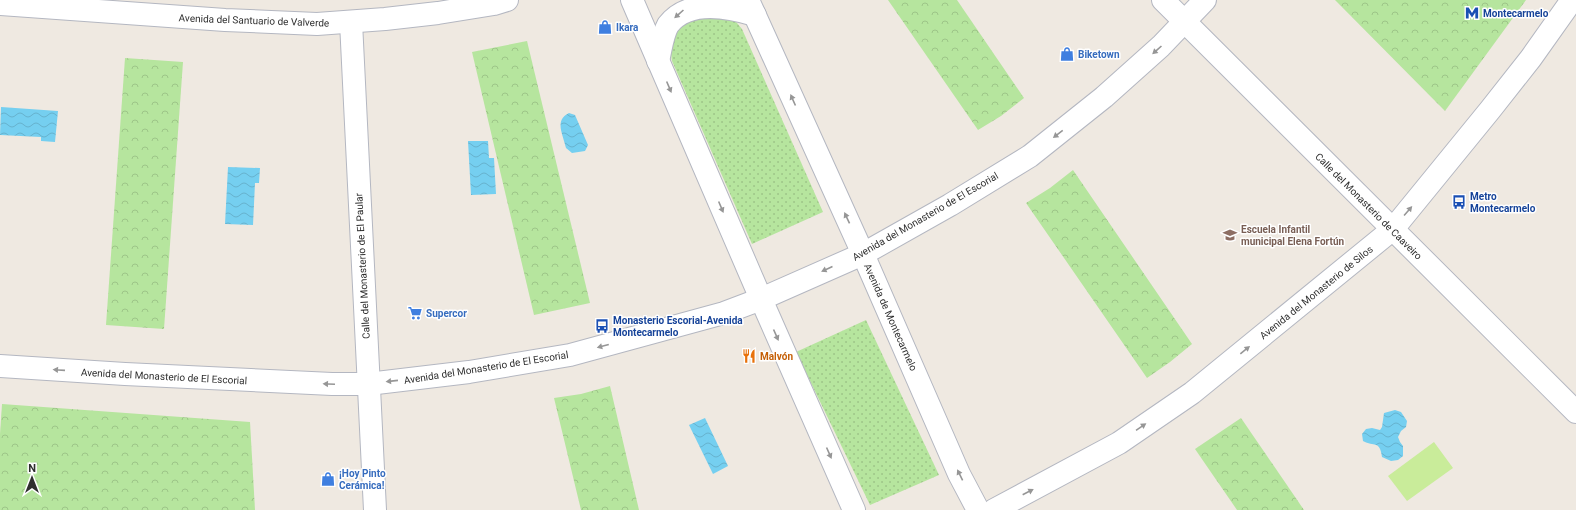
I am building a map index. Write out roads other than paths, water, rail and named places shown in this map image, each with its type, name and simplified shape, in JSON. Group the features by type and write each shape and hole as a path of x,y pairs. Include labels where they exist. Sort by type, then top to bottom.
{"street":[{"name":"Avenida del Santuario de Valverde","path":"0,4 225,20 317,24 438,13 494,4 507,0"},
{"path":"632,0 854,510"},
{"name":"Calle del Monasterio de Caaveiro","path":"1163,0 1576,412"},
{"name":"Avenida del Monasterio de El Escorial","path":"0,366 133,375 332,384 368,384 469,372 570,355 724,313 761,299 863,254 950,205 1030,156 1099,102 1161,46 1205,0"},
{"name":"Avenida del Monasterio de Silos","path":"994,510 1119,443 1192,393 1393,229 1531,58 1572,0"},
{"name":"Avenida de Montecarmelo","path":"658,61 664,36 669,24 680,11 699,3 751,7 863,254 956,467 978,510"},
{"name":"Calle del Monasterio de El Paular","path":"351,22 375,510"}],"water":[{"path":"1,107 58,111 55,142 41,141 41,137 0,135"},
{"path":"569,113 575,115 588,145 585,151 572,153 566,148 561,123 564,116"},
{"path":"468,141 488,141 489,158 494,158 496,194 471,195"},
{"path":"228,167 260,168 259,183 255,183 253,225 225,224"},
{"path":"1395,410 1401,412 1407,421 1406,427 1401,431 1398,437 1403,446 1403,456 1398,460 1391,461 1382,457 1378,446 1363,441 1362,434 1366,429 1372,428 1380,430 1382,427 1384,413"},
{"path":"705,418 728,466 713,474 689,425"}],"place":[{"name":"Montecarmelo","path":"1472,13"},
{"name":"Ikara","path":"605,27"},
{"name":"Biketown","path":"1067,54"},
{"name":"Metro Montecarmelo","path":"1459,202"},
{"name":"Escuela Infantil municipal Elena Fortún","path":"1230,235"},
{"name":"Supercor","path":"415,313"},
{"name":"Monasterio Escorial-Avenida Montecarmelo","path":"602,326"},
{"name":"Malvón","path":"749,356"},
{"name":"¡Hoy Pinto Cerámica!","path":"328,479"}]}
